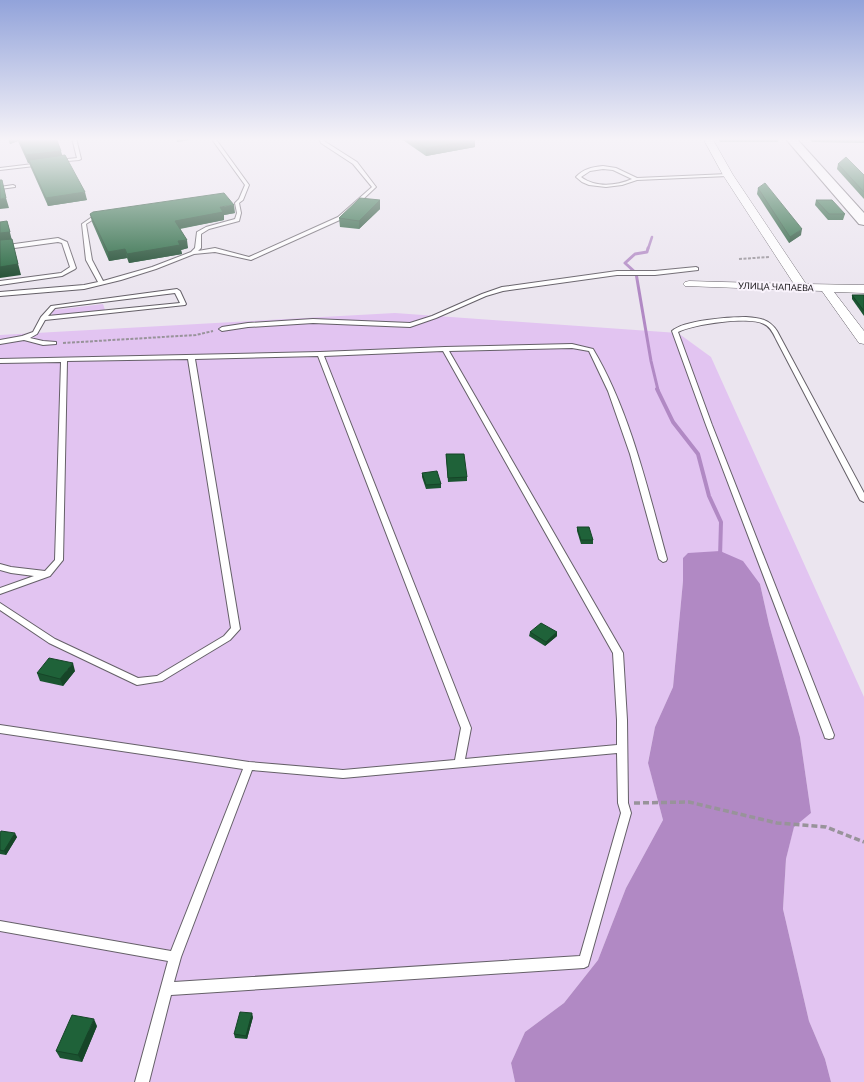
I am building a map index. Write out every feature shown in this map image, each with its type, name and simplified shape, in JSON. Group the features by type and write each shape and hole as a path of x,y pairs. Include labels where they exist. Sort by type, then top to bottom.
{"street":[{"path":"737,188 803,288"},
{"path":"835,188 864,221"},
{"name":"УЛИЦА ЧАПАЕВА","path":"689,284 864,289"},
{"path":"826,289 864,340"}],"lane":[{"path":"193,254 198,248 199,233 204,228 229,224 237,220 239,213 237,203 241,200 246,188"},
{"path":"0,294 84,287 119,279 193,254 215,250 248,259 340,218 372,188"},
{"path":"95,216 84,224 89,260 101,283"},
{"path":"0,248 58,240 64,242 73,268 62,274 0,283"},
{"path":"222,329 248,325 313,321 410,325 434,317 484,295 502,289 618,273 655,273 696,269"},
{"path":"0,342 24,338 35,333 43,318 53,307 177,291 183,304 43,318"},
{"path":"829,735 709,425 676,331 681,328 723,320 742,319 766,322 771,326 864,500"},
{"path":"24,338 43,343 54,343"},
{"path":"0,361 64,358 320,354 572,346 591,350 611,391 634,454 662,559"},
{"path":"166,989 584,962 626,813 623,803 622,720 618,653 445,349"},
{"path":"320,354 466,728 459,764"},
{"path":"0,606 52,640 137,682 159,679 227,638 236,629 191,356"},
{"path":"0,591 47,574 59,560 64,358"},
{"path":"0,567 11,570 47,574"},
{"path":"0,729 249,766 343,774 622,749"},
{"path":"142,1082 166,989 176,957 249,766"},
{"path":"0,926 176,957"}],"path":[{"path":"739,259 782,255"},
{"path":"54,343 196,335 222,329"},
{"path":"623,803 689,802 777,824 826,827 864,842"}],"shaded area":[{"path":"103,304 105,310 57,315 52,315 51,313 54,310"},
{"path":"395,313 678,333 711,357 864,697 864,1082 831,1082 825,1059 809,1021 783,909 786,859 794,826 811,813 800,737 769,624 760,584 683,558 683,581 673,687 655,727 648,762 663,820 626,888 598,960 564,1003 525,1032 511,1063 515,1082 0,1082 0,335"},
{"path":"720,551 743,561 760,584 769,624 800,737 811,813 794,827 786,859 783,909 809,1021 825,1059 831,1082 515,1082 511,1063 525,1032 564,1003 598,960 626,888 663,820 648,763 655,727 673,687 683,581 683,558 688,553"}],"building":[{"path":"0,188 4,188 6,198 0,199"},
{"path":"42,188 83,188 85,192 46,198"},
{"path":"758,188 769,188 802,229 790,237"},
{"path":"224,193 234,205 220,207 223,212 175,221 187,240 178,241 180,245 127,254 125,249 108,252 90,214 93,212"},
{"path":"360,198 380,200 359,221 339,218"},
{"path":"816,200 832,200 845,214 829,214"},
{"path":"7,221 10,232 0,233 0,222"},
{"path":"12,239 18,264 0,267 0,240"},
{"path":"852,295 864,295 864,311"},
{"path":"446,454 464,454 467,477 448,478"},
{"path":"437,471 441,484 426,485 422,473"},
{"path":"577,527 589,527 593,540 581,540"},
{"path":"541,623 557,632 546,642 530,632"},
{"path":"49,658 73,663 60,679 37,673"},
{"path":"1,831 15,833 4,851 0,850"},
{"path":"240,1012 252,1013 246,1036 234,1034"},
{"path":"72,1015 94,1019 78,1055 56,1051"}],"waterway":[{"path":"648,249 652,237"},
{"path":"648,248 647,252 635,254 625,263 636,273 651,361 658,390"},
{"path":"657,389 673,422 698,454 709,496 721,522 720,557"}]}
